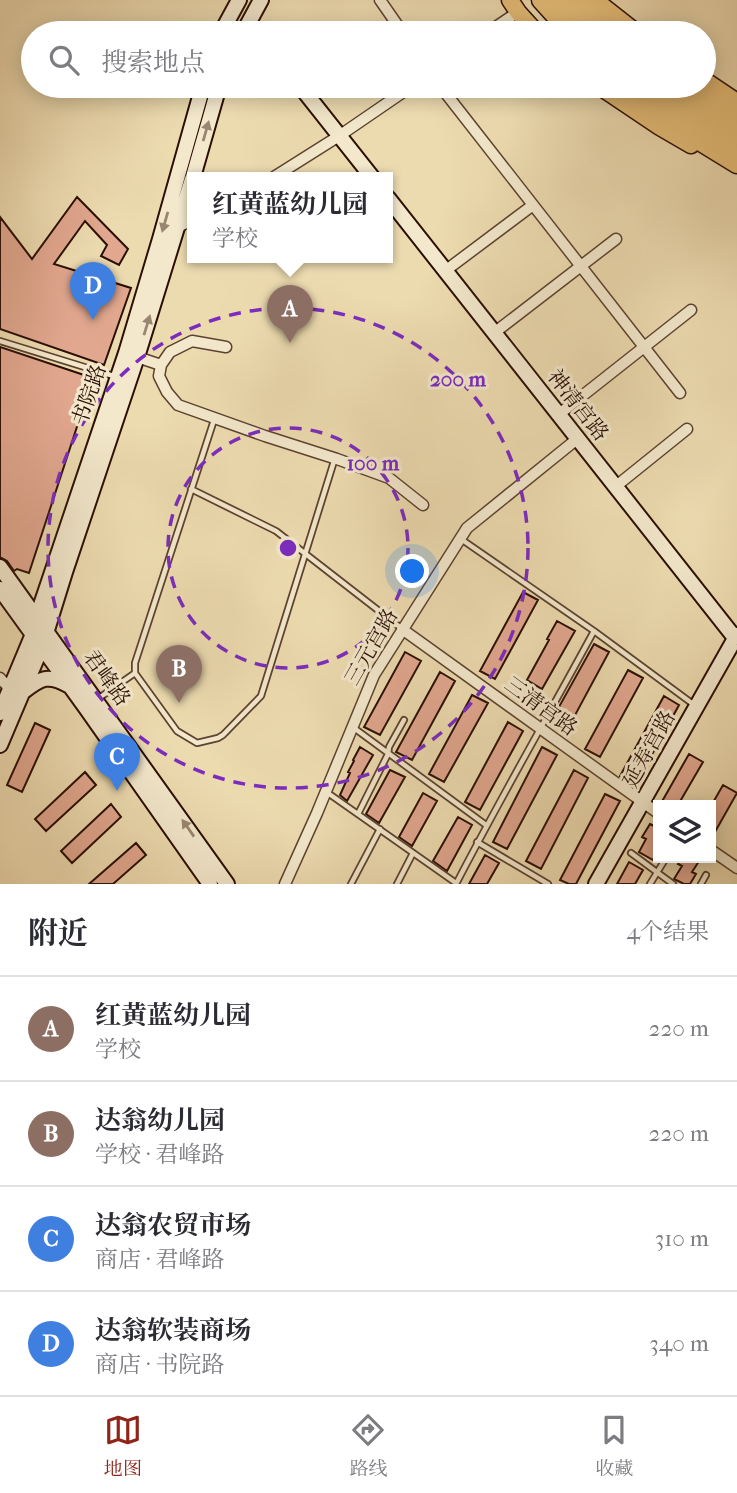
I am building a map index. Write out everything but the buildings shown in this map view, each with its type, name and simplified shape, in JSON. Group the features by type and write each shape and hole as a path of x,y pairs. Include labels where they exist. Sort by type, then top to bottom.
{"highway":[{"path":"541,0 560,21"},
{"path":"562,0 581,21"},
{"path":"581,0 604,21"},
{"path":"518,4 540,21"},
{"path":"634,98 737,164"},
{"path":"658,98 737,147"},
{"path":"689,98 737,128"},
{"path":"713,98 737,113"}],"main road":[{"path":"228,21 239,0"},
{"path":"254,21 261,0"},
{"path":"534,0 554,21"},
{"path":"572,0 592,21"},
{"path":"594,0 621,21"},
{"path":"518,4 529,21"},
{"path":"716,88 737,102"},
{"name":"书院路","path":"37,617 118,377 200,98"},
{"name":"书院路","path":"194,172 215,98"},
{"path":"310,98 368,172"},
{"path":"617,98 699,151 737,170"},
{"path":"647,98 737,154"},
{"path":"701,98 737,120"},
{"name":"书院路","path":"0,713 40,632 137,358 187,196"},
{"name":"神清宫路","path":"393,204 736,636"},
{"name":"君峰路","path":"0,567 37,617 40,632"},
{"name":"君峰路","path":"0,589 97,700 227,884"},
{"name":"书院路","path":"0,745 11,686 42,646 40,632"},
{"name":"延寿宫路","path":"596,884 736,636"},
{"name":"君峰路","path":"42,646 211,884"},
{"path":"11,686 43,678 59,680 71,686"}],"street":[{"path":"380,0 395,21"},
{"path":"500,21 518,4"},
{"path":"282,172 395,98"},
{"path":"449,98 680,393"},
{"path":"445,271 533,205"},
{"path":"178,227 187,222"},
{"path":"494,333 615,239"},
{"path":"558,415 691,310"},
{"path":"226,347 192,341 170,352 161,365 159,376 177,405 389,478 423,505"},
{"path":"137,358 161,365"},
{"path":"615,487 687,429"},
{"name":"三元宫路","path":"285,884 374,675 467,528 577,439"},
{"name":"三清宫路","path":"402,629 653,809"},
{"path":"716,853 737,868"}],"lane":[{"path":"0,341 118,377"},
{"path":"214,419 135,663 135,673 180,734 197,743 223,735 261,696 335,458"},
{"path":"191,489 276,531 402,629"},
{"path":"461,538 697,707"},
{"path":"325,791 456,883 485,825 541,730 594,631"},
{"path":"97,700 135,673"},
{"path":"358,814 404,720"},
{"path":"352,727 485,825"},
{"path":"351,884 380,830"},
{"path":"477,842 548,884"},
{"path":"397,884 413,853"},
{"path":"631,853 673,884"},
{"path":"650,884 663,863"},
{"path":"701,884 706,875"}],"place":[{"name":"达翁软装商场","path":"93,320"},
{"name":"红黄蓝幼儿园","path":"290,343"},
{"name":"达翁幼儿园","path":"179,703"},
{"name":"达翁农贸市场","path":"117,791"}]}
